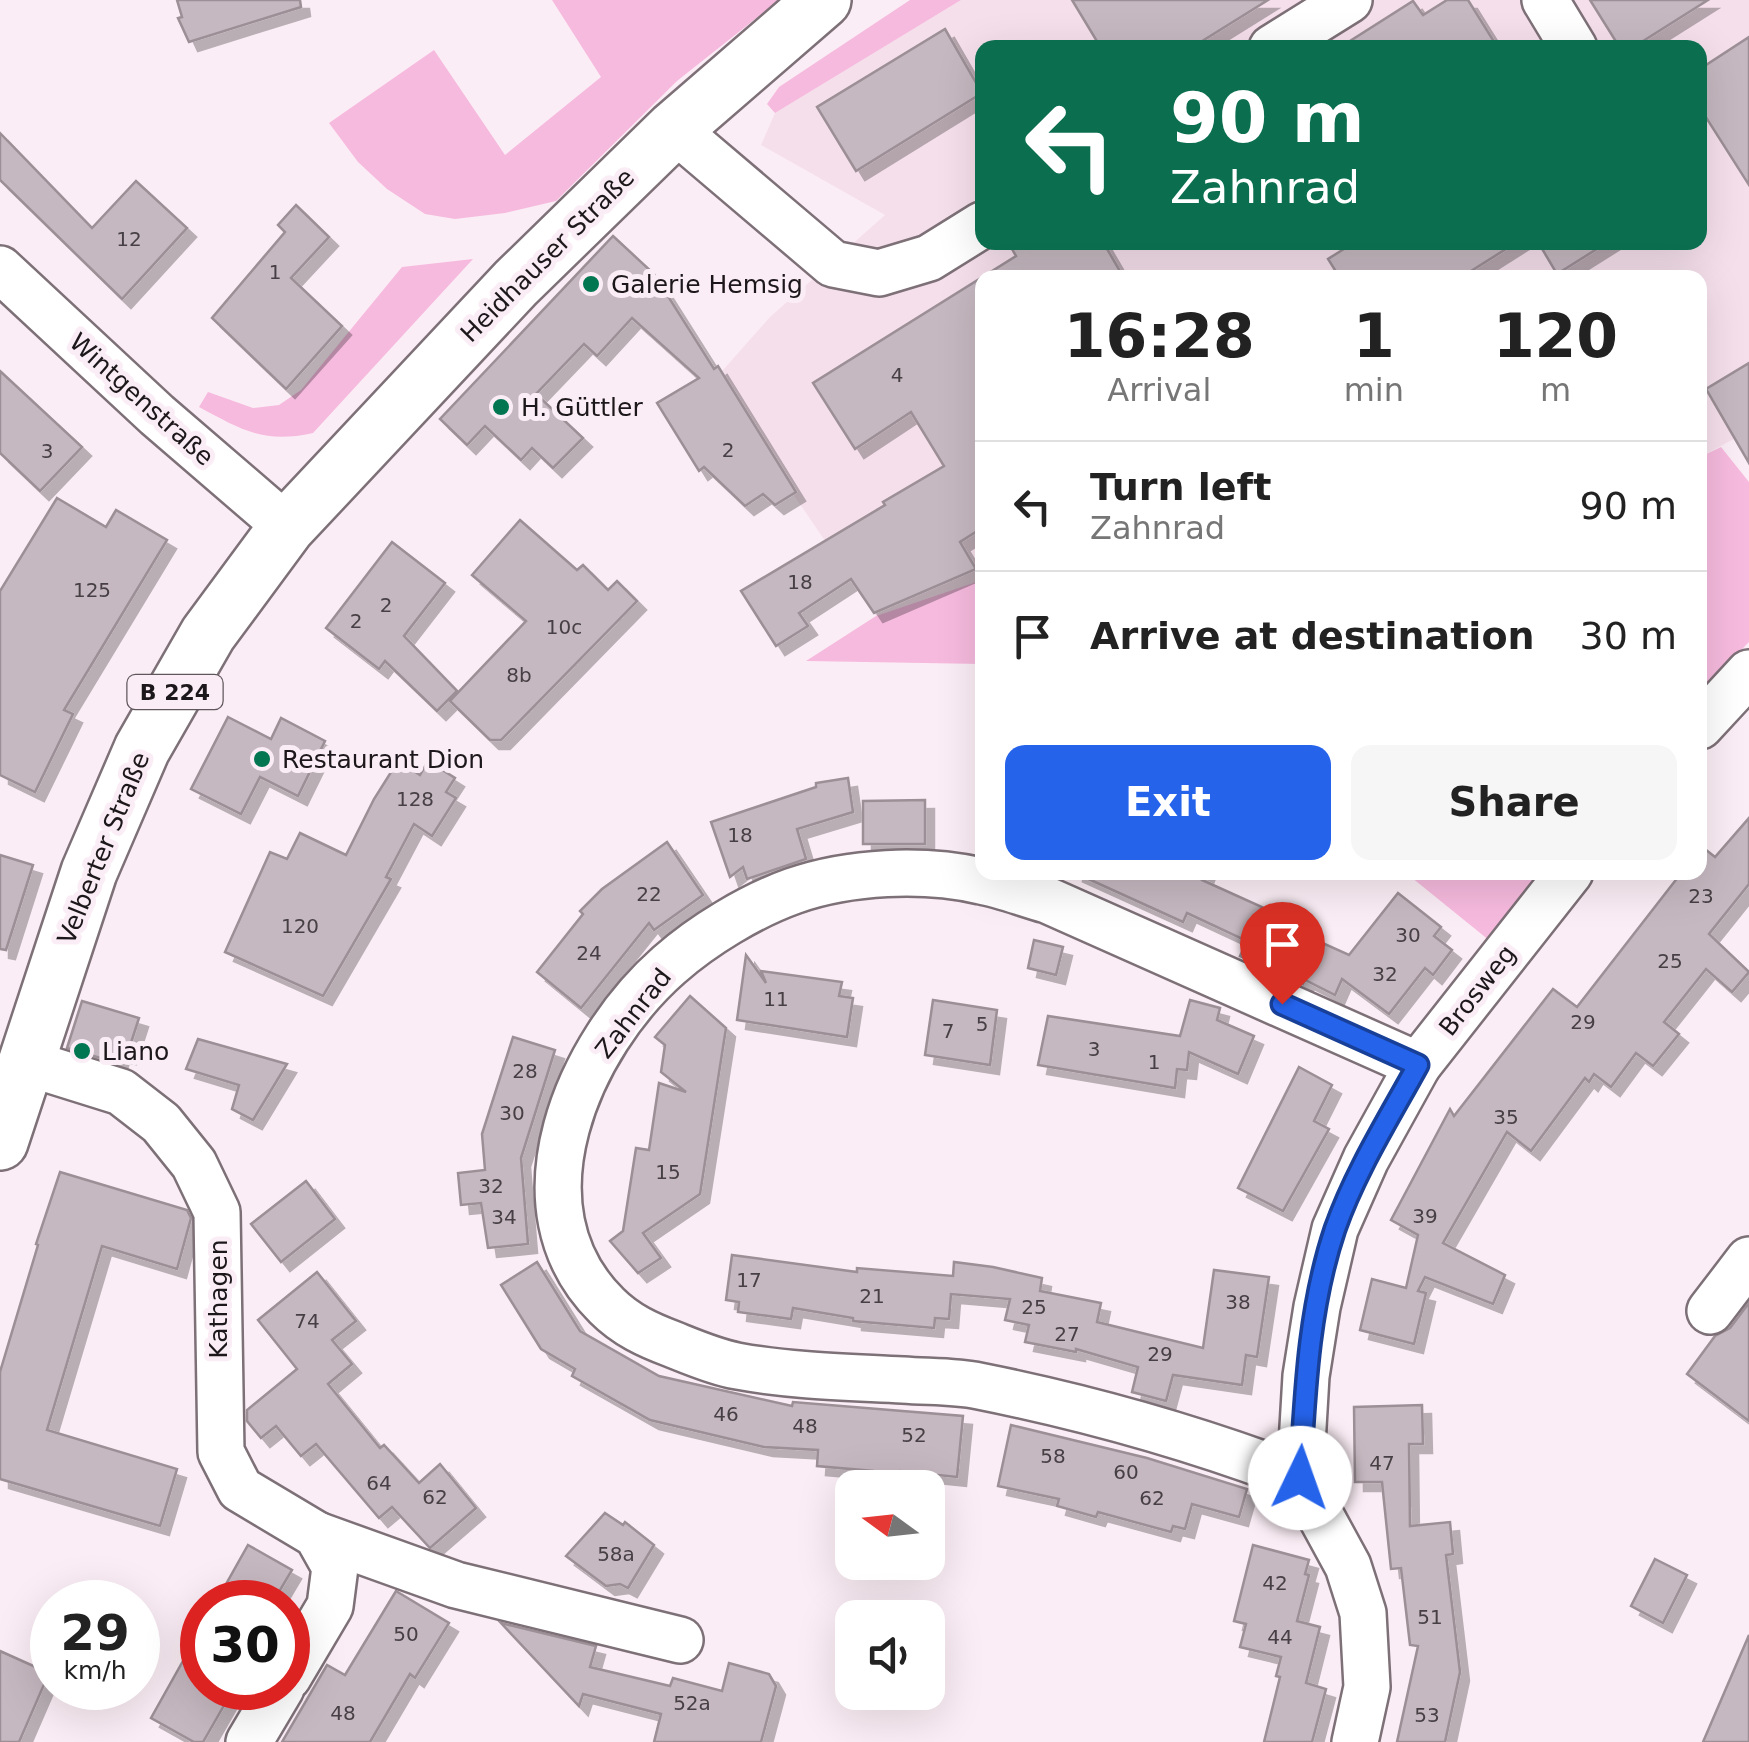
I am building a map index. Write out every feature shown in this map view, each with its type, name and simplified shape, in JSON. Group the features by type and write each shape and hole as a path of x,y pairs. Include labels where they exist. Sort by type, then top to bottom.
{"main road":[{"name":"Heidhauser Straße","path":"287,528 516,283 674,128 823,0"},
{"name":"Velberter Straße","path":"0,1142 89,872 142,749 208,634 287,528"}],"street":[{"path":"1285,40 1349,0"},
{"path":"1545,0 1569,40"},
{"path":"674,128 832,264 879,273 929,258 975,229"},
{"name":"Wintgenstraße","path":"0,269 156,415 287,528"},
{"path":"1707,718 1749,673"},
{"name":"Zahnrad","path":"975,880 939,874 885,875 839,880 792,892 746,914 668,966 606,1039 574,1103 559,1150 557,1204 564,1236 580,1270 606,1306 639,1331 733,1366 796,1374 974,1384 1112,1415 1221,1448 1300,1478"},
{"name":"Zahnrad","path":"975,880 1047,900 1418,1065"},
{"name":"Brosweg","path":"1300,1478 1306,1376 1317,1307 1335,1229 1366,1158 1418,1065 1564,880"},
{"name":"Kathagen","path":"24,1062 122,1092 161,1123 194,1164 218,1212 220,1452 240,1489 317,1535 456,1585 680,1640"},
{"path":"1710,1312 1749,1260"},
{"path":"1300,1478 1348,1566 1363,1613 1367,1686 1356,1742"},
{"path":"310,1640 330,1606 335,1568 317,1535"},
{"path":"249,1742 268,1710"}],"shaded area":[{"path":"552,0 779,0 677,81 556,201 455,219 425,214 387,189 358,162 329,123 434,50 505,155 601,77"},
{"path":"910,0 961,0 775,113 767,104 779,87"},
{"path":"961,0 1749,0 1749,431 1707,453 1707,270 975,270 975,582 876,616 715,379 770,317 885,215 761,145 775,113"},
{"path":"473,259 313,433 267,436 199,407 208,392 253,408 279,405 301,390 402,267"},
{"path":"1721,447 1749,482 1749,642 1707,685 1707,454"},
{"path":"975,582 975,664 806,661 876,616"},
{"path":"1415,880 1539,880 1490,941"}],"building":[{"path":"177,0 300,0 301,7 189,42 178,18 182,17"},
{"path":"1072,0 1268,0 1204,40 1096,40"},
{"path":"1447,0 1468,0 1493,40 1352,40 1413,1 1423,15"},
{"path":"1590,0 1708,0 1645,40 1615,40"},
{"path":"945,29 975,81 975,97 856,171 817,107"},
{"path":"1749,37 1749,185 1707,119 1707,64"},
{"path":"0,133 92,228 136,181 187,228 122,299 0,180"},
{"path":"296,205 329,237 291,278 342,326 286,389 212,318 285,232 278,225"},
{"path":"613,236 654,274 714,369 718,366 796,492 775,505 763,494 745,506 704,467 699,471 657,403 699,378 632,318 597,356 584,344 536,394 583,438 553,468 532,448 521,460 485,426 467,445 440,419"},
{"path":"1013,250 1108,250 1119,270 994,270 1016,256"},
{"path":"1342,250 1504,250 1473,270 1335,270 1328,259"},
{"path":"1543,250 1595,250 1563,270 1555,270"},
{"path":"975,282 975,532 960,542 975,569 874,613 851,579 799,613 808,626 776,646 741,591 944,466 911,412 855,449 813,383"},
{"path":"1749,363 1749,463 1707,391"},
{"path":"0,371 82,447 40,491 0,453"},
{"path":"57,498 106,527 116,510 167,540 64,710 73,714 35,792 0,775 0,591"},
{"path":"520,520 577,570 583,565 608,590 617,581 637,601 501,740 490,740 450,701 526,621 472,575"},
{"path":"392,542 445,583 404,636 457,691 437,711 385,661 379,669 326,628"},
{"name":"Restaurant Dion","path":"228,717 271,739 281,718 325,741 298,796 260,777 241,814 191,789"},
{"path":"398,761 420,775 428,761 455,778 446,792 456,798 432,836 414,824 386,877 391,879 323,996 225,952 270,852 287,859 300,833 346,855"},
{"path":"848,778 853,812 797,829 806,859 747,879 743,867 730,877 711,822 816,787 816,783"},
{"path":"925,800 925,844 863,844 863,801"},
{"path":"1749,818 1749,884 1709,934 1749,972 1732,992 1706,969 1664,1022 1679,1034 1653,1066 1636,1053 1611,1087 1594,1074 1589,1082 1585,1078 1531,1151 1507,1132 1443,1243 1505,1275 1493,1304 1425,1277 1418,1291 1426,1293 1414,1344 1360,1330 1372,1279 1406,1288 1418,1235 1391,1220 1450,1109 1454,1116 1553,989 1577,1007 1676,880 1707,880 1707,851 1715,857"},
{"path":"667,842 703,895 654,930 649,923 581,1008 537,972 583,914 580,911 602,889"},
{"path":"0,855 33,865 6,950 0,949"},
{"path":"1091,880 1202,880 1262,907 1258,914 1349,955 1398,893 1441,927 1434,936 1452,950 1433,975 1425,968 1389,1014 1342,979 1335,995 1305,980 1303,984 1240,956 1247,941 1187,913 1183,922"},
{"path":"1034,940 1063,947 1056,975 1028,968"},
{"path":"746,955 766,983 761,971 842,982 839,996 853,998 847,1037 737,1020"},
{"path":"690,996 726,1028 700,1194 643,1233 661,1258 638,1273 610,1241 623,1231 636,1148 649,1150 659,1083 686,1092 661,1072 665,1045 655,1037"},
{"path":"933,1000 997,1010 990,1065 925,1055"},
{"path":"1190,1000 1220,1008 1217,1020 1254,1036 1238,1074 1189,1052 1187,1070 1177,1069 1175,1088 1038,1065 1048,1016 1180,1036"},
{"path":"82,1001 139,1018 127,1055 120,1054 117,1063 67,1048"},
{"path":"513,1037 555,1050 521,1158 528,1244 488,1248 481,1203 461,1205 458,1173 485,1170 482,1134"},
{"path":"198,1039 287,1064 253,1120 232,1109 239,1085 186,1069"},
{"path":"1299,1067 1332,1085 1314,1121 1329,1129 1283,1211 1238,1188"},
{"path":"60,1172 187,1210 191,1218 177,1269 102,1246 47,1430 177,1469 160,1526 0,1479 0,1372"},
{"path":"306,1181 335,1219 281,1262 251,1224"},
{"path":"732,1255 857,1272 857,1268 953,1276 954,1262 993,1267 1042,1278 1040,1291 1101,1303 1097,1322 1203,1348 1214,1270 1269,1277 1257,1357 1246,1355 1242,1385 1173,1375 1166,1401 1132,1392 1138,1367 1076,1349 1025,1342 1029,1325 1005,1320 1010,1299 951,1294 949,1319 935,1318 934,1328 853,1321 793,1308 791,1319 738,1312 739,1302 726,1300"},
{"path":"537,1262 580,1331 659,1376 792,1406 793,1402 963,1416 957,1477 945,1476 945,1470 817,1466 818,1450 764,1447 650,1420 572,1376 575,1369 541,1349 501,1285"},
{"path":"317,1272 356,1321 332,1340 352,1364 328,1384 380,1448 384,1445 419,1483 440,1464 476,1508 430,1548 392,1507 379,1518 316,1444 301,1456 276,1426 261,1438 247,1421 247,1410 297,1369 258,1320"},
{"path":"1749,1303 1749,1421 1687,1374 1715,1336 1730,1328"},
{"path":"1422,1405 1423,1444 1409,1444 1410,1526 1450,1522 1453,1554 1446,1555 1460,1672 1445,1742 1397,1742 1418,1646 1410,1645 1401,1568 1391,1569 1382,1482 1355,1482 1354,1407"},
{"path":"1011,1425 1147,1458 1247,1489 1239,1517 1192,1504 1185,1529 1173,1526 1171,1532 1098,1512 1096,1517 1057,1506 1059,1499 998,1486"},
{"path":"605,1513 623,1525 625,1522 654,1545 628,1588 620,1584 606,1586 566,1556"},
{"path":"248,1545 292,1570 286,1580 228,1580"},
{"path":"1253,1545 1309,1560 1297,1621 1320,1627 1306,1683 1326,1689 1312,1742 1264,1742 1281,1657 1240,1647 1246,1624 1234,1621"},
{"path":"1655,1559 1687,1575 1663,1623 1631,1606"},
{"path":"396,1591 449,1623 415,1678 410,1674 370,1742 282,1742 301,1710 310,1710 310,1694 327,1665 345,1675"},
{"path":"501,1623 596,1646 590,1667 670,1686 673,1678 722,1691 729,1663 769,1674 776,1686 761,1742 654,1742 661,1714 583,1694 579,1706"},
{"path":"1749,1635 1749,1742 1703,1742"},
{"path":"0,1651 30,1664 33,1710 19,1742 0,1742"},
{"path":"180,1666 180,1710 221,1710 203,1742 194,1742 151,1718 155,1710 160,1710 160,1702"}],"place":[{"name":"Galerie Hemsig","path":"591,284"},
{"name":"H. Güttler","path":"501,407"},
{"name":"Restaurant Dion","path":"262,759"},
{"name":"Liano","path":"82,1051"}],"route":[{"path":"1282,1004 1418,1065 1366,1158 1335,1229 1306,1376 1300,1478"}]}
